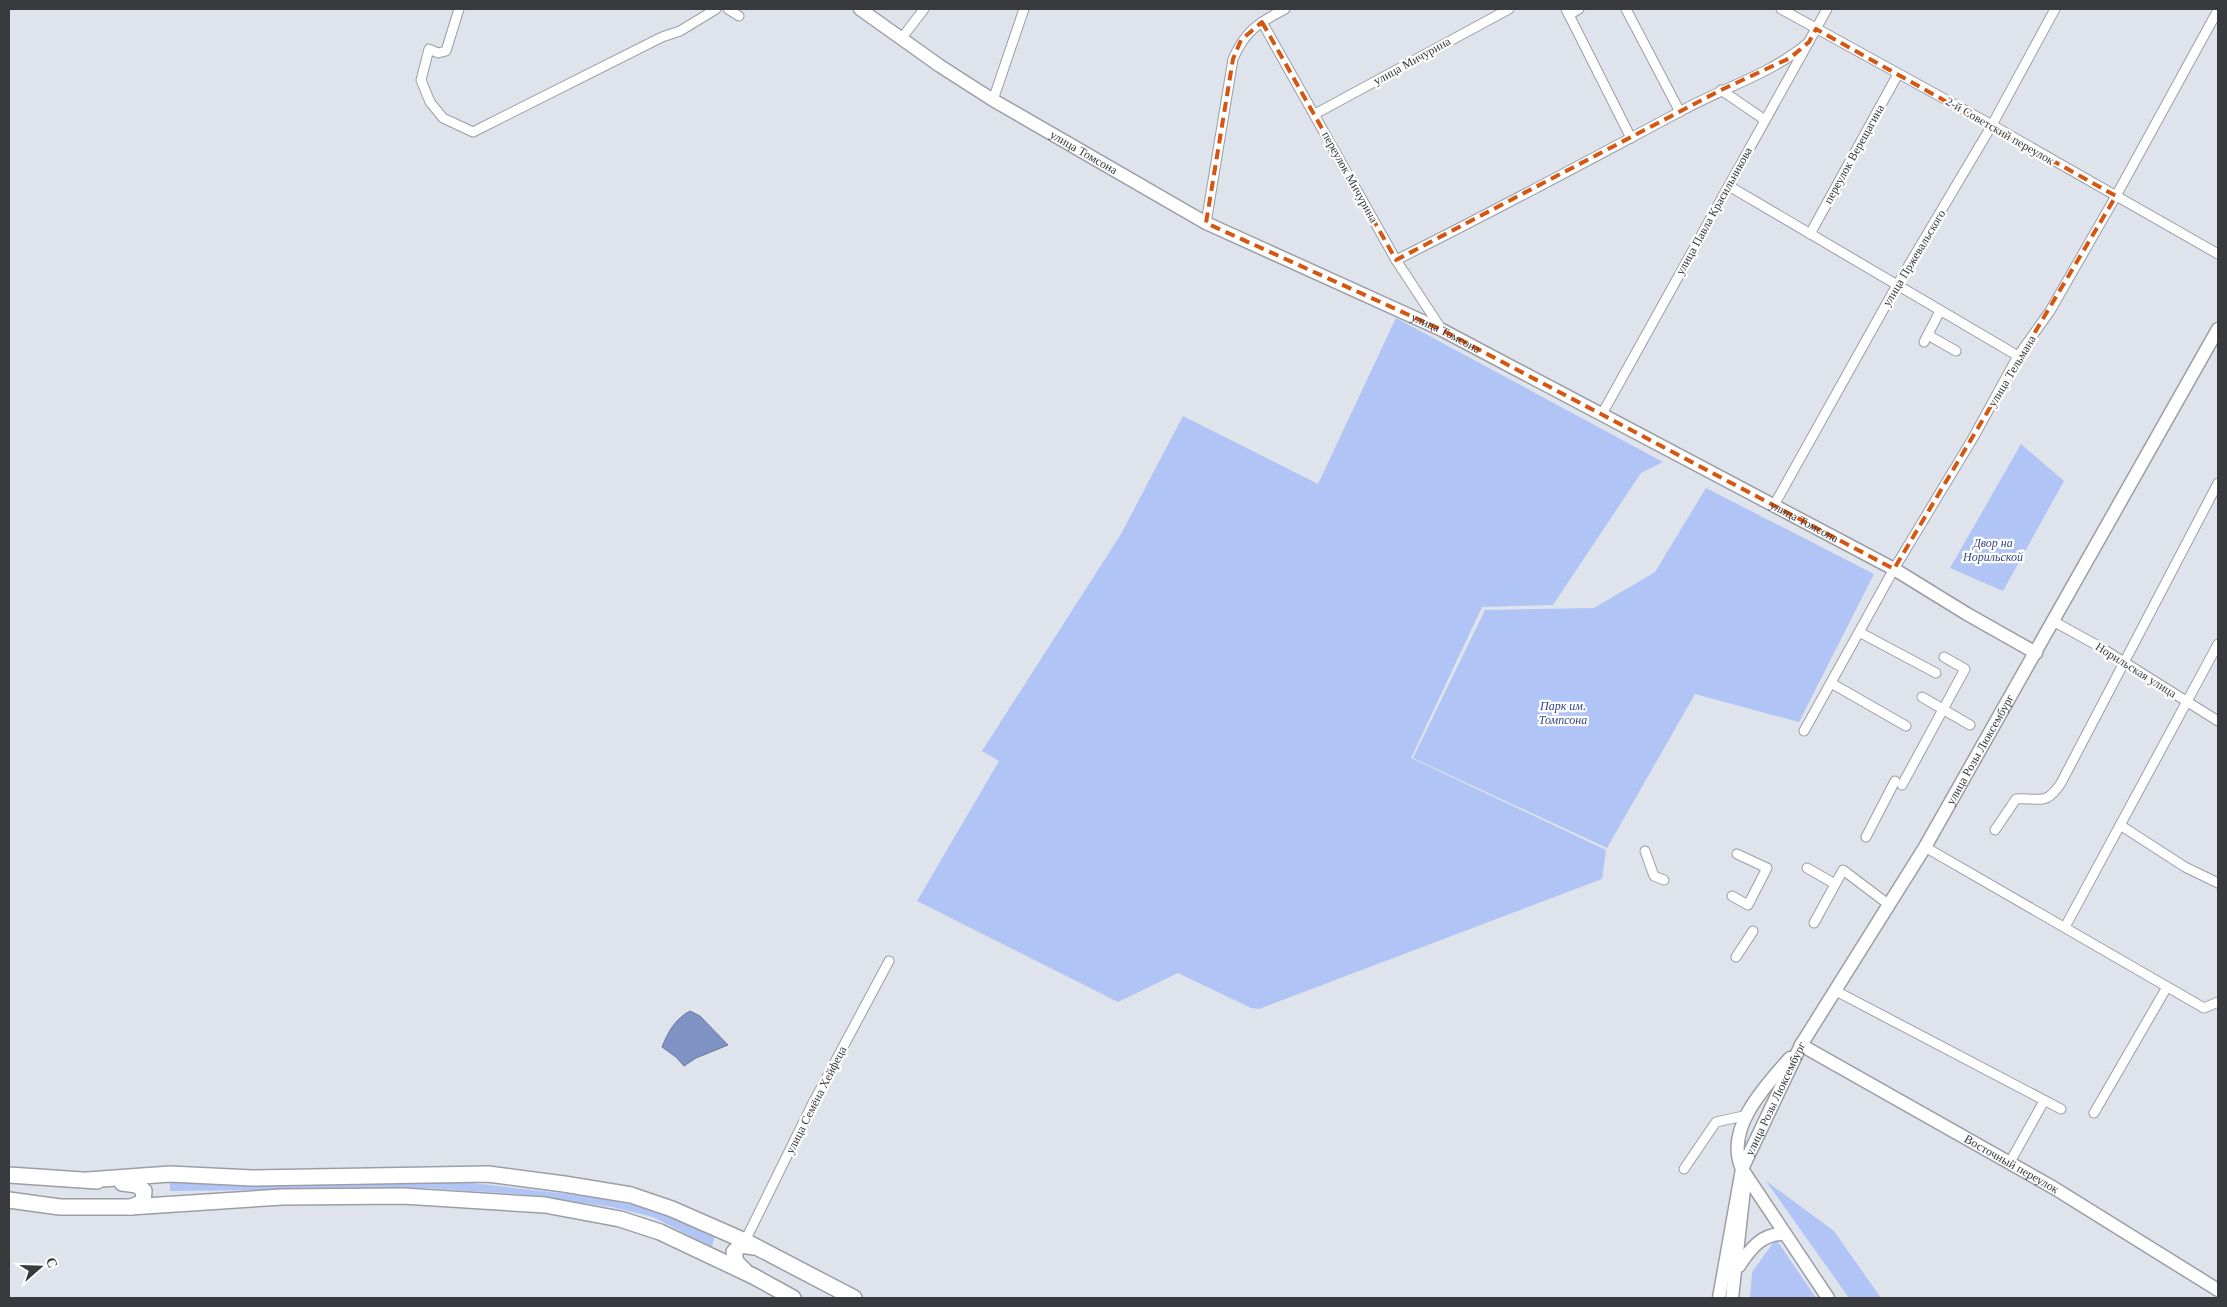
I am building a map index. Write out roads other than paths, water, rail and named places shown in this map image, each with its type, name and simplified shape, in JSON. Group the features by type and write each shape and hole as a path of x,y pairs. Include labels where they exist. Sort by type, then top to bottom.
{"main road":[{"path":"9,1174 130,1183 141,1187 145,1193 144,1200 130,1207"},
{"path":"88,1180 170,1174 252,1178 488,1174 631,1196 709,1224 854,1298"},
{"path":"9,1200 60,1206 130,1207 282,1197 403,1196 545,1205 620,1219 660,1232 753,1276 793,1298"},
{"path":"753,1276 738,1264 734,1252 741,1245 763,1250"}],"street":[{"path":"459,9 446,51 438,54 429,49 421,80 430,102 443,118 473,132 680,30 716,9"},
{"path":"728,9 739,16"},
{"name":"улица Томсона","path":"860,9 901,39 993,100 1206,223 1442,330 1894,569 1967,614 2036,653"},
{"path":"901,39 924,9"},
{"path":"993,100 1024,9"},
{"path":"1206,223 1233,59 1241,40 1262,22 1285,9"},
{"name":"улица Мичурина","path":"1315,114 1509,9"},
{"path":"1580,9 1567,12 1631,138"},
{"path":"1626,9 1680,112"},
{"name":"2-й Советский переулок","path":"1781,9 1992,125 2218,254"},
{"name":"улица Павла Красильникова","path":"1602,414 1827,9"},
{"name":"улица Пржевальского","path":"1773,506 1897,285 1992,125 2055,9"},
{"name":"улица Тельмана","path":"1804,731 1894,569 1968,446 2018,356 2050,311 2116,196 2218,10"},
{"name":"переулок Мичурина","path":"1262,22 1396,260 1442,330"},
{"path":"1396,260 1506,206 1721,90 1790,58 1809,42"},
{"name":"переулок Верещагина","path":"1810,234 1898,74"},
{"path":"1721,90 1765,120"},
{"path":"1729,186 2018,356"},
{"path":"1940,311 1926,338 1956,351"},
{"name":"улица Розы Люксембург","path":"1719,1298 1742,1169 1801,1045 1925,846 2036,653 2218,328"},
{"path":"1995,830 2016,799 2040,800 2053,795 2218,483"},
{"name":"Норильская улица","path":"2053,621 2124,662 2218,722"},
{"path":"1859,632 1936,673"},
{"path":"2065,927 2218,644"},
{"path":"1866,837 1965,669 1944,657"},
{"path":"1830,683 1906,726"},
{"path":"1922,697 1970,725"},
{"path":"2120,825 2185,867 2218,883"},
{"path":"1925,846 2204,1008 2218,1002"},
{"path":"1645,851 1654,876 1664,880"},
{"path":"1732,896 1748,905 1767,868 1737,854"},
{"path":"1807,868 1835,884"},
{"path":"1814,923 1843,870 1888,904"},
{"path":"1736,957 1753,931"},
{"name":"улица Семёна Хейфеца","path":"745,1241 813,1103 889,961"},
{"path":"2094,1114 2166,987"},
{"path":"1834,990 2061,1109"},
{"path":"1801,1045 1760,1092 1740,1134 1736,1150 1742,1169 1828,1298"},
{"name":"Восточный переулок","path":"1801,1045 2010,1162 2218,1290"},
{"path":"2010,1162 2044,1101"},
{"path":"1684,1169 1716,1122 1748,1115"},
{"name":"улица Розы Люксембург","path":"1732,1298 1737,1270 1745,1182 1742,1169"},
{"path":"1737,1270 1756,1243 1776,1234 1785,1234"}],"park label":[{"name":"Двор на Норильской","path":"1993,550"},
{"name":"Парк им. Томпсона","path":"1563,713"}]}
